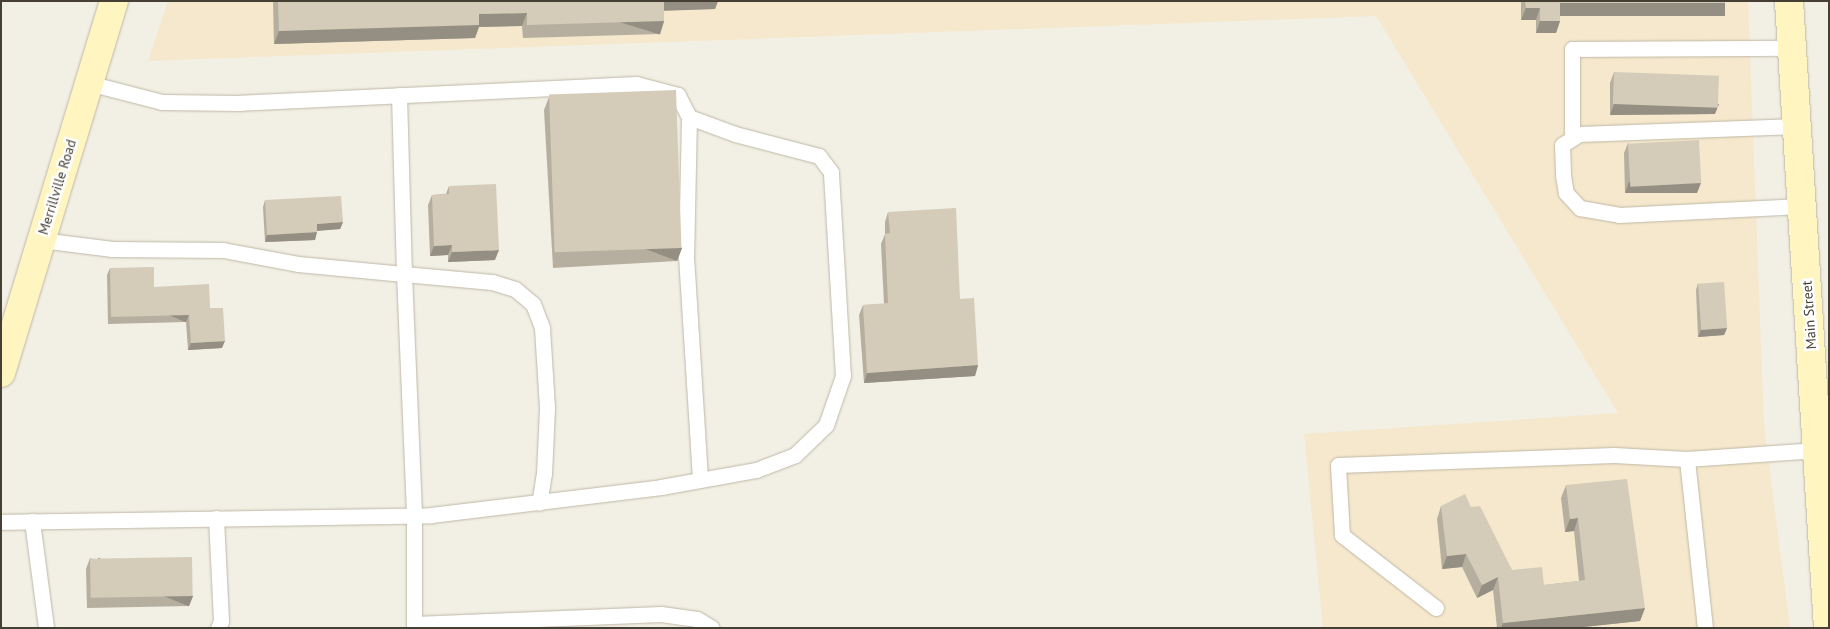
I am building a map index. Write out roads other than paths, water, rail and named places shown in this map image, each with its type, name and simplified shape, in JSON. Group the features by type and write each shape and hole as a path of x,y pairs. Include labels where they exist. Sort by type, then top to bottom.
{"main road":[{"name":"Merrillville Road","path":"1,373 114,1"},
{"name":"Main Street","path":"1789,1 1828,628"}],"lane":[{"path":"1572,138 1572,49 1792,48"},
{"path":"88,83 162,102 240,103 636,84 678,95 690,117 686,256 700,480"},
{"path":"399,95 414,515 414,626 661,614 697,619 712,628"},
{"path":"1,522 414,515 539,503 700,480 756,470 795,455 826,425 843,376 831,172 819,156 735,134 690,117"},
{"path":"1797,126 1579,134 1562,145 1563,175 1566,193 1580,208 1619,214 1802,206"},
{"path":"41,240 112,249 223,250 298,264 492,282 515,289 533,304 542,328 547,408 544,473 539,503"},
{"path":"1436,608 1342,535 1338,465 1614,455 1687,459 1817,450"},
{"path":"1687,459 1705,628"},
{"path":"216,518 221,621 218,628"},
{"path":"32,521 46,628"}]}
